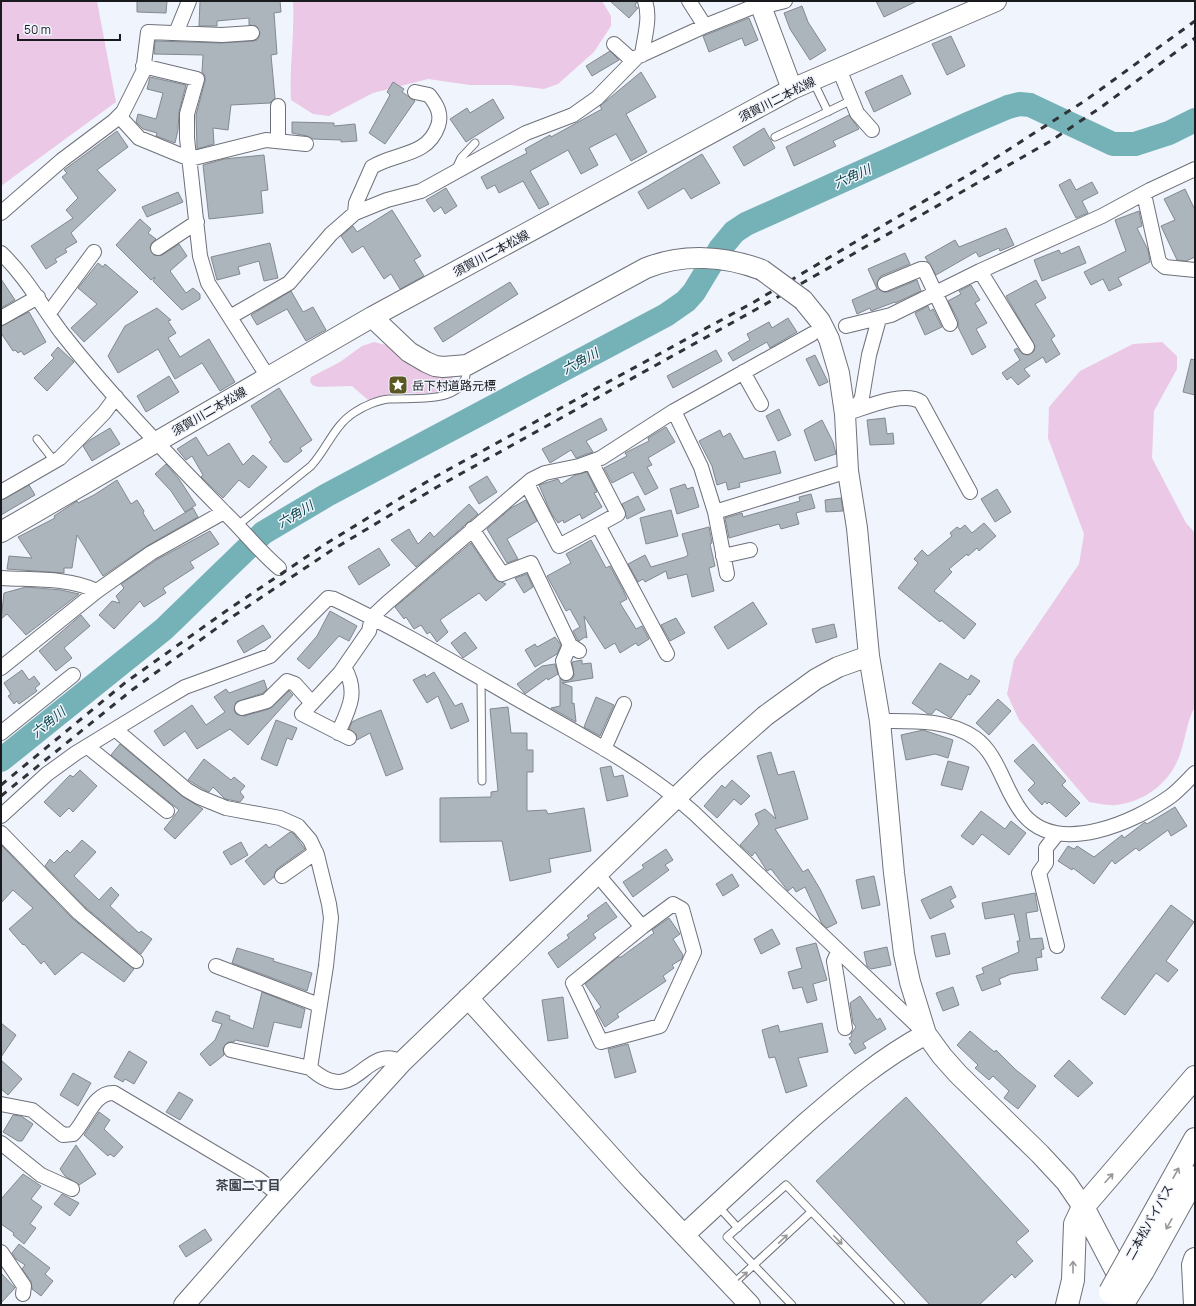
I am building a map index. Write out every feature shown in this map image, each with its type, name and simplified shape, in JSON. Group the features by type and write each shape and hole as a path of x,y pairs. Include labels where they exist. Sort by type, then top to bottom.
{"highway":[{"path":"1067,1305 1073,1280 1075,1224 1083,1207 1195,1077"},
{"name":"二本松バイパス","path":"1137,1264 1195,1139"},
{"name":"二本松バイパス","path":"1111,1301 1195,1177"},
{"path":"1083,1207 1135,1305"},
{"path":"1195,1260 1193,1265 1195,1305"}],"street":[{"path":"176,33 189,1"},
{"path":"637,58 647,24 647,7 645,1"},
{"path":"688,1 705,26"},
{"path":"230,317 277,292 289,283 331,234 355,213 387,200 421,191 526,133 573,115 586,108 637,58 705,26 760,4 786,1"},
{"name":"須賀川二本松線","path":"1,532 372,317 792,89 996,1"},
{"path":"760,4 792,89"},
{"path":"1,213 62,160 119,116 143,72 148,32 222,35 252,33"},
{"path":"614,44 637,58"},
{"path":"143,66 197,79 187,114 187,138 200,256 208,283 268,377"},
{"path":"839,70 857,112 872,130"},
{"path":"355,213 356,203 372,167 420,149 430,142 435,134 439,124 438,108 429,95 415,92"},
{"path":"278,106 278,140"},
{"path":"119,116 139,138 190,159 266,140 306,144"},
{"path":"846,326 879,319 891,314 980,270 1102,216 1195,169"},
{"path":"1144,194 1159,262 1165,267 1195,270"},
{"path":"158,248 197,222"},
{"path":"49,314 94,252"},
{"path":"1,253 29,284 61,332 154,442 240,527 258,549 279,568"},
{"path":"372,317 409,352 426,362 435,366 443,367 466,365 646,268 675,259 693,258 728,261 762,270 803,300 820,321 834,352 845,414 848,471 858,536 869,656 880,722 894,873 904,954 910,982 926,1034"},
{"path":"885,284 924,269 950,324"},
{"path":"980,270 1027,347"},
{"path":"1,318 38,297"},
{"path":"845,414 860,402 862,397 869,355 879,319"},
{"path":"344,667 349,676 352,695 344,736 302,714 344,667 368,631 372,617 472,529 527,484 545,473 591,462 609,454 674,411 812,334"},
{"path":"744,372 761,404"},
{"path":"1,492 60,458 104,412 116,397"},
{"path":"845,414 892,400 917,400 921,402 970,492"},
{"path":"674,411 702,467 715,512 727,574"},
{"path":"527,484 559,546 618,514 591,462"},
{"path":"715,512 848,471"},
{"path":"1,668 97,591 152,553 224,512"},
{"path":"598,525 667,654"},
{"path":"472,529 502,574 531,563 575,648 563,661 566,672"},
{"path":"723,556 750,550"},
{"path":"1,578 69,582 85,585 97,591"},
{"path":"1,816 47,774 185,687 270,656 328,598 372,617 481,678 604,749 656,782 676,798 926,1034 942,1056 958,1074 1040,1154 1066,1182 1083,1207"},
{"path":"184,1305 402,1062 676,798 749,730 788,699 816,679 838,667 869,656"},
{"path":"1,733 73,675"},
{"path":"242,708 267,701 287,681 295,684 312,702"},
{"path":"604,749 624,704"},
{"path":"880,722 920,721 942,725 975,738 996,763 1024,815 1038,827 1057,834 1087,832 1116,827 1171,796 1195,773"},
{"path":"116,730 187,790 199,797 240,812 260,814 290,822 298,826 306,834 316,852 323,877 330,918 326,966 310,1068"},
{"path":"88,747 167,811"},
{"path":"1,833 79,914 136,960"},
{"path":"1057,834 1046,848 1046,863 1039,873 1059,950"},
{"path":"282,876 316,852"},
{"path":"597,874 642,927"},
{"path":"674,904 682,909 694,952 660,1026 601,1042 573,983 642,927 674,904"},
{"path":"838,952 834,961 845,1028"},
{"path":"216,966 319,1005"},
{"path":"468,998 632,1180 750,1305"},
{"path":"684,1235 763,1161 877,1063 926,1034"},
{"path":"231,1050 310,1068 327,1081 341,1082 383,1058 393,1057 402,1062"},
{"path":"1,1104 32,1110 63,1135 73,1134 98,1099 107,1092 114,1092 257,1178 281,1196"},
{"path":"1,1143 41,1175 72,1189"},
{"path":"1,1252 24,1286 23,1294"}],"lane":[{"path":"813,80 828,112"},
{"path":"774,138 852,100"},
{"path":"454,173 461,158 475,143"},
{"path":"240,527 319,458 336,429 354,412 388,399 426,399 450,392 458,388 462,383 467,374 466,365"},
{"path":"38,439 55,462"},
{"path":"481,678 482,781"},
{"path":"792,1305 728,1237 786,1185 901,1305"},
{"path":"717,1204 738,1228"},
{"path":"732,1286 811,1212"}],"shaded area":[{"path":"1,1 97,1 116,102 1,186"},
{"path":"293,1 602,1 611,16 611,26 594,52 558,84 544,89 511,85 470,85 428,79 373,93 329,116 313,114 291,100"},
{"path":"374,342 386,345 412,367 425,372 454,375 450,383 437,391 430,393 396,393 368,400 352,386 318,387 312,385 310,381 311,377 340,362 362,346"},
{"path":"1162,342 1177,356 1177,369 1154,411 1152,458 1186,523 1195,533 1195,707 1190,717 1183,746 1177,762 1165,780 1157,788 1138,799 1127,803 1106,805 1089,802 1019,720 1007,694 1014,660 1079,564 1084,534 1048,438 1049,407 1080,371 1133,344"}],"building":[{"path":"137,1 167,1 166,13 137,12"},
{"path":"200,1 280,1 281,12 274,13 277,54 271,55 275,98 270,103 231,105 228,130 213,128 214,144 197,149 196,115 205,81 205,76 202,72 203,55 154,54 155,41 222,43 253,41 257,40 260,33 256,26 249,25 249,18 217,21 217,26 199,26"},
{"path":"610,1 637,1 635,6 638,8 629,18"},
{"path":"876,1 917,1 884,17"},
{"path":"802,6 808,22 826,50 810,60 790,29 784,13"},
{"path":"749,18 758,40 745,46 742,38 709,52 703,36"},
{"path":"951,36 965,66 947,75 932,44"},
{"path":"610,51 619,60 592,76 586,66"},
{"path":"641,72 656,97 626,114 647,152 631,161 616,134 589,148 598,165 581,174 568,150 530,171 549,204 539,209 523,181 499,193 495,185 487,189 481,177 527,153 525,149 550,135 551,137 602,109 600,106"},
{"path":"902,75 911,94 874,112 865,92"},
{"path":"150,77 186,85 179,112 178,130 175,143 156,136 157,133 143,129 136,122 138,114 156,119 163,93 147,89"},
{"path":"393,82 404,89 402,92 415,101 385,144 369,133 390,95 387,92"},
{"path":"493,99 504,118 466,142 450,119 467,108 470,113"},
{"path":"849,115 859,129 833,141 836,146 794,166 786,147"},
{"path":"292,122 334,123 334,126 355,124 357,141 341,142 341,140 313,139 307,136 292,133"},
{"path":"764,128 775,148 744,166 733,147"},
{"path":"117,131 128,147 97,170 116,190 71,233 77,242 65,249 67,252 55,259 57,262 46,269 31,246 73,218 66,210 78,198 62,177 67,173 64,170"},
{"path":"702,154 720,183 691,199 684,188 648,209 638,192"},
{"path":"264,155 268,190 261,191 263,213 209,219 203,165 224,159"},
{"path":"1070,179 1076,190 1092,182 1098,193 1082,201 1088,213 1076,218 1059,185"},
{"path":"446,188 457,206 445,214 441,207 434,212 426,200"},
{"path":"1185,189 1195,210 1195,257 1186,261 1177,260 1161,226 1175,220 1164,199"},
{"path":"178,192 183,202 147,217 142,207"},
{"path":"392,210 421,256 414,260 424,276 400,289 391,274 384,279 363,246 352,253 341,236 353,226 357,232"},
{"path":"1139,211 1142,226 1137,228 1148,250 1150,262 1118,278 1122,285 1109,291 1103,279 1091,285 1084,272 1126,251 1115,220"},
{"path":"140,219 151,229 148,233 156,239 151,244 150,248 154,255 162,255 179,244 187,256 170,271 186,293 193,288 200,294 200,299 182,310 153,281 155,277 151,280 116,245"},
{"path":"1006,228 1014,245 1000,251 999,248 979,257 976,252 936,275 925,257 955,240 959,247"},
{"path":"270,243 278,278 264,281 259,261 238,267 240,274 217,280 211,257"},
{"path":"1079,246 1086,263 1042,281 1034,260 1059,250 1061,254"},
{"path":"905,253 910,264 881,276 877,283 877,288 884,292 888,292 917,280 921,291 895,303 871,311 870,308 857,314 852,300 877,289 868,269"},
{"path":"98,263 103,267 105,264 138,292 84,342 71,328 97,304 78,288"},
{"path":"1,279 15,300 1,308"},
{"path":"1036,280 1046,298 1035,304 1055,336 1051,339 1060,354 1046,363 1043,357 1024,369 1030,376 1018,385 1011,377 1007,380 1002,373 1020,360 1014,350 1017,348 1023,354 1028,355 1034,351 1035,346 1006,296"},
{"path":"510,282 518,294 443,342 434,328"},
{"path":"971,285 980,300 975,303 987,323 976,329 986,347 972,355 958,327 958,320 948,301 961,294 959,291"},
{"path":"291,291 303,312 313,307 326,330 306,341 287,309 257,325 251,315"},
{"path":"928,306 930,311 933,309 942,327 925,335 915,313"},
{"path":"157,308 171,320 168,321 176,333 168,338 180,357 209,339 235,382 220,391 202,363 175,379 158,349 118,373 108,356 125,326"},
{"path":"29,312 46,342 24,355 21,351 18,353 15,350 13,351 1,333 1,326"},
{"path":"788,318 797,332 770,348 767,342 733,361 728,353 750,340 747,334 769,322 772,328"},
{"path":"58,347 74,362 47,391 34,378 54,358 51,355"},
{"path":"716,350 722,361 673,388 667,376"},
{"path":"815,355 828,382 819,386 806,359"},
{"path":"1191,359 1195,360 1195,395 1183,392"},
{"path":"169,376 179,392 146,412 137,396"},
{"path":"279,388 312,440 300,448 302,451 288,462 284,462 269,442 272,440 251,406"},
{"path":"779,409 791,435 778,441 766,416"},
{"path":"601,418 607,430 586,441 593,452 576,458 571,450 550,463 542,449"},
{"path":"885,418 887,434 893,433 894,444 870,445 867,420"},
{"path":"822,420 833,442 836,454 815,461 804,430"},
{"path":"666,427 675,442 648,458 652,465 647,467 658,488 645,495 633,472 612,483 604,468 627,456 625,453 649,441 648,438"},
{"path":"110,428 120,444 92,461 83,446"},
{"path":"720,430 723,437 730,433 744,459 775,451 781,473 739,483 740,487 728,490 726,482 717,485 712,466 699,441"},
{"path":"196,437 208,456 229,443 243,465 253,455 267,467 249,488 239,480 223,498 201,477 203,475 192,456 186,460 177,449"},
{"path":"166,464 179,479 196,505 185,512 171,491 155,474"},
{"path":"587,472 597,492 594,493 602,507 582,519 580,514 564,523 563,520 558,523 551,513 539,485 558,479 561,484 575,475"},
{"path":"487,476 497,492 479,504 469,487"},
{"path":"117,480 131,504 137,500 154,531 193,508 198,517 147,546 103,576 77,535 72,568 64,568 64,573 7,569 9,556 32,558 18,537 55,518 54,516 77,501 78,503 94,495"},
{"path":"685,484 687,489 693,487 699,507 677,514 670,489"},
{"path":"29,485 35,495 1,515 1,500"},
{"path":"997,489 1011,512 995,522 981,499"},
{"path":"811,494 815,508 796,513 799,524 781,529 779,524 729,538 725,518 742,513 743,517 800,501 799,497"},
{"path":"638,496 645,510 627,519 622,504"},
{"path":"841,498 843,511 826,512 825,500"},
{"path":"526,500 537,521 507,539 518,559 507,563 487,529 511,508"},
{"path":"469,504 478,514 416,567 391,540 409,529 418,544 430,532 434,537"},
{"path":"671,510 678,536 646,544 640,518"},
{"path":"984,523 996,536 979,551 977,548 968,556 967,554 949,569 952,572 934,591 976,624 964,639 941,620 940,622 898,588 918,563 914,559 922,550 928,556 952,536 950,533 957,527 960,529 965,525 972,533"},
{"path":"709,527 712,543 710,544 715,566 709,568 714,591 692,597 687,574 668,579 666,571 645,582 643,579 638,582 628,564 645,555 651,567 685,557 688,555 682,534"},
{"path":"210,531 219,544 190,562 194,568 163,588 166,593 144,607 140,601 114,629 99,615 112,601 120,603 116,596 124,588 121,584 156,560"},
{"path":"591,540 606,568 610,566 623,590 627,599 620,603 636,629 642,626 649,639 638,646 636,643 620,653 615,643 605,649 584,616 587,638 585,637 579,641 577,639 573,631 580,627 570,609 566,611 547,576 571,563 566,554"},
{"path":"471,543 495,579 506,584 486,601 479,593 440,620 448,632 437,642 430,632 427,634 421,625 414,629 406,617 404,619 395,607"},
{"path":"379,548 390,565 359,585 348,567"},
{"path":"527,574 533,587 524,593 515,578"},
{"path":"26,587 61,590 79,594 26,635 7,614 1,619 4,593"},
{"path":"753,602 767,624 728,649 714,627"},
{"path":"330,611 357,626 349,641 339,636 309,669 297,659 317,636"},
{"path":"81,615 90,626 64,648 72,658 56,671 39,651"},
{"path":"676,618 685,633 670,641 661,625"},
{"path":"834,624 837,637 816,643 812,629"},
{"path":"263,625 271,637 244,653 237,641"},
{"path":"465,632 477,648 463,658 451,643"},
{"path":"555,637 561,645 557,654 535,667 525,650 535,644 537,647"},
{"path":"582,660 582,664 591,663 593,678 562,683 572,687 572,704 574,703 576,722 551,708 560,706 560,678 564,681 572,679 574,675 572,662"},
{"path":"940,663 968,680 971,675 980,681 970,695 968,694 951,718 936,709 932,714 928,714 912,703"},
{"path":"555,664 558,674 548,680 547,678 525,694 517,684 542,666"},
{"path":"22,670 29,680 34,676 40,684 35,688 37,691 19,704 17,701 14,704 8,696 11,694 4,683"},
{"path":"434,672 455,706 462,703 469,721 451,729 438,696 427,703 413,680 425,674 426,677"},
{"path":"264,680 267,689 263,693 236,702 234,710 236,714 244,716 269,709 289,691 293,695 248,745 230,729 197,749 185,731 164,746 154,731 192,705 206,725 225,712 214,697 226,689 229,693"},
{"path":"596,697 614,705 600,736 584,727"},
{"path":"998,699 1011,711 989,735 976,723"},
{"path":"508,707 511,733 527,733 527,750 533,750 533,772 527,772 527,811 546,810 548,814 584,808 591,851 549,859 551,872 510,881 502,841 440,842 440,798 491,797 491,792 498,791 490,709"},
{"path":"381,710 403,769 386,776 370,733 357,740 356,734 349,729 352,722"},
{"path":"276,720 297,728 292,740 287,738 277,766 261,759"},
{"path":"923,730 953,740 948,758 935,754 906,760 901,735"},
{"path":"120,744 182,796 203,809 175,839 164,829 179,810 111,755"},
{"path":"1033,744 1066,781 1062,785 1080,803 1066,817 1049,802 1047,804 1045,801 1042,805 1028,790 1035,783 1014,761"},
{"path":"771,752 778,775 794,771 808,819 775,829 803,872 808,869 820,889 837,923 827,928 822,924 805,887 796,892 793,887 788,891 771,869 767,871 755,852 752,856 740,845 759,824 755,814 765,809 776,819 757,756"},
{"path":"204,759 231,780 234,777 245,786 240,792 244,797 240,802 225,799 213,787 209,792 188,780"},
{"path":"948,761 969,767 962,790 941,785"},
{"path":"611,766 614,777 623,775 628,796 607,801 600,768"},
{"path":"80,770 97,786 73,812 69,808 60,817 44,802 70,775 73,777"},
{"path":"732,780 750,796 741,805 734,799 717,818 704,806 722,785 725,788"},
{"path":"1175,807 1187,826 1171,836 1168,830 1139,851 1136,848 1115,864 1112,860 1094,884 1073,868 1072,870 1058,861 1068,846 1074,849 1077,846 1094,857 1122,835 1124,838 1145,822 1147,824"},
{"path":"981,811 1005,829 1011,821 1026,833 1009,855 982,834 973,845 961,836"},
{"path":"290,832 293,833 305,849 277,869 274,877 264,885 245,861 266,844 269,848"},
{"path":"82,840 96,852 74,876 99,900 111,887 119,895 110,906 139,933 141,931 152,939 141,954 85,907 45,866 50,859 54,863 67,850 70,853"},
{"path":"241,842 248,855 231,865 223,852"},
{"path":"1,845 73,919 134,969 124,982 82,952 55,975 44,961 41,964 24,944 23,945 9,929 33,908 13,890 1,903"},
{"path":"666,849 673,860 665,865 669,870 633,897 623,882 644,868 642,865"},
{"path":"732,874 739,886 723,896 716,884"},
{"path":"874,876 880,905 862,909 856,880"},
{"path":"951,886 956,897 950,900 954,907 930,919 921,900"},
{"path":"1035,893 1038,911 1026,913 1030,939 1042,938 1044,949 1041,950 1042,957 1036,958 1038,970 1011,974 999,979 1001,984 982,991 976,976 984,973 982,968 1019,952 1017,941 1020,941 1014,914 985,919 982,903"},
{"path":"606,902 617,917 593,934 596,938 558,968 548,953 569,938 567,935 589,918 587,916"},
{"path":"1171,905 1194,922 1166,961 1178,970 1168,982 1156,973 1125,1015 1101,998"},
{"path":"669,918 680,934 673,939 683,955 682,959 672,965 674,968 663,976 666,981 617,1014 619,1017 605,1027 596,1011 601,1007 585,984 618,957 621,957 654,933 652,930"},
{"path":"772,929 780,944 761,954 754,939"},
{"path":"945,933 950,954 936,957 931,936"},
{"path":"816,943 827,980 813,984 817,1000 807,1003 802,987 793,989 788,972 802,968 796,948"},
{"path":"887,947 891,965 871,969 867,966 864,952"},
{"path":"237,948 274,959 273,961 312,973 307,991 232,963"},
{"path":"953,987 959,1005 943,1011 936,993"},
{"path":"262,992 305,1009 301,1028 274,1022 268,1047 235,1040 234,1042 229,1042 225,1045 223,1048 224,1055 210,1066 200,1054 215,1040 222,1024 212,1021 216,1011 230,1016 229,1019 253,1029"},
{"path":"860,996 877,1020 880,1018 886,1029 863,1043 866,1048 855,1054 849,1044 852,1042 849,1038 852,1036 851,1034 856,1027 853,1023 850,1003"},
{"path":"563,997 568,1038 548,1041 542,1000"},
{"path":"1,1023 16,1035 1,1057"},
{"path":"822,1023 828,1052 798,1058 807,1086 786,1093 775,1057 769,1058 762,1030 778,1025 780,1032"},
{"path":"970,1031 992,1050 995,1052 996,1050 1016,1070 1036,1086 1018,1109 1004,1098 1009,1091 993,1076 989,1080 975,1068 978,1065 957,1045"},
{"path":"628,1044 636,1072 615,1078 608,1049"},
{"path":"129,1051 147,1062 134,1084 125,1079 123,1082 114,1077"},
{"path":"1,1060 22,1079 8,1095 1,1089"},
{"path":"1069,1060 1093,1083 1078,1097 1054,1076"},
{"path":"73,1073 91,1083 78,1106 60,1095"},
{"path":"179,1092 193,1100 180,1120 166,1112"},
{"path":"906,1097 1029,1231 1016,1242 1033,1261 1015,1278 1012,1274 979,1305 930,1305 816,1181"},
{"path":"99,1112 110,1120 104,1129 123,1147 114,1157 110,1154 108,1156 84,1135"},
{"path":"13,1115 21,1116 33,1124 22,1141 18,1141 3,1132"},
{"path":"76,1145 96,1174 79,1185 65,1176 60,1169"},
{"path":"23,1174 41,1186 31,1199 42,1207 30,1224 36,1228 24,1244 13,1235 14,1233 1,1224 1,1199"},
{"path":"62,1194 79,1203 70,1216 54,1204"},
{"path":"205,1229 212,1240 186,1257 179,1246"},
{"path":"19,1244 50,1268 45,1274 53,1281 41,1296 32,1289 31,1281 22,1269 25,1265 16,1259 12,1253"},
{"path":"1,1273 15,1288 1,1303"}],"waterway":[{"name":"六角川","path":"1,760 164,629 263,533 327,495 666,315 686,301 694,292 720,249 734,232 746,224 968,124 1008,107 1020,104 1030,105 1113,144 1135,144 1169,133 1195,120"}],"railway":[{"path":"1,785 126,682 226,611 327,543 433,478 754,302 975,171 1086,100 1195,21"},
{"path":"1,796 132,690 232,617 332,550 437,487 755,310 1049,142 1100,108 1195,38"}],"place":[{"name":"岳下村道路元標","path":"398,385"}],"district":[{"name":"茶園二丁目","path":"248,1185"}]}
